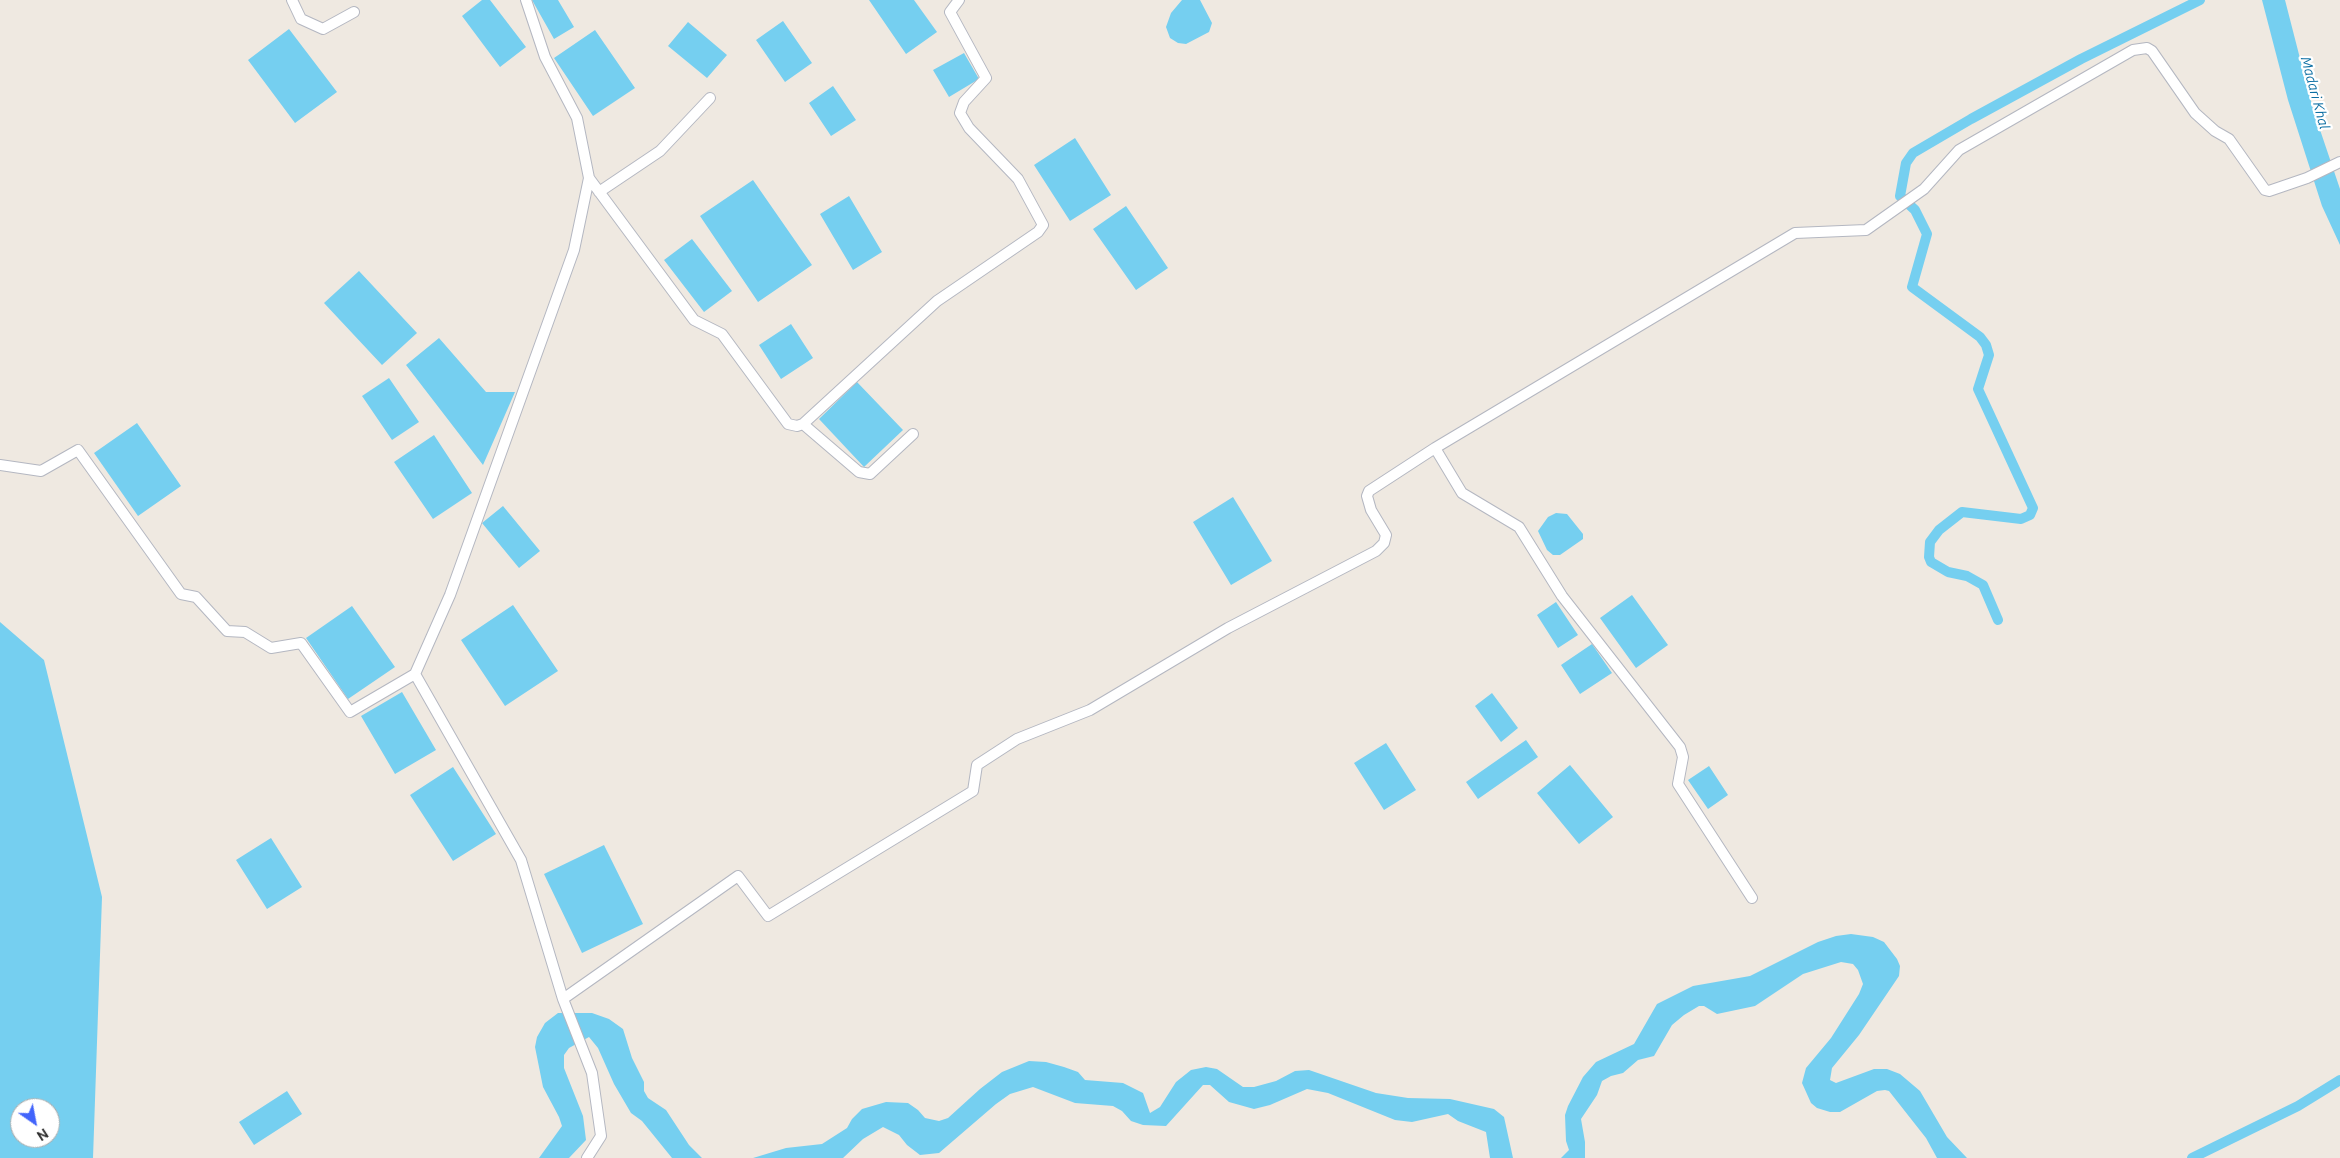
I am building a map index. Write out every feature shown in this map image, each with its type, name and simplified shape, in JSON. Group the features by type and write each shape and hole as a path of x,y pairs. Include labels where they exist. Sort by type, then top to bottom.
{"street":[{"path":"292,0 302,19 323,29 354,12"},
{"path":"0,465 41,471 78,450 181,594 196,597 227,631 245,632 271,648 301,643 350,712 415,674 460,568 574,250 589,178 578,118 545,57 526,0"},
{"path":"589,178 694,320 722,334 788,424 797,426 803,424 937,301 1038,232 1043,224 1018,179 969,128 960,113 964,102 986,78 950,12 958,0"},
{"path":"563,1000 738,876 768,916 973,791 977,764 1017,739 1090,710 1228,628 1376,551 1384,544 1386,535 1371,510 1367,496 1369,491 1435,448 1795,234 1866,230 1924,189 1959,150 2125,53 2147,48 2152,51 2195,113 2215,131 2229,139 2265,190 2269,191 2307,178 2340,162"},
{"path":"598,192 660,151 710,98"},
{"path":"803,424 859,472 870,474 913,434"},
{"path":"1435,448 1462,493 1519,527 1562,596 1680,747 1682,757 1678,784 1752,898"},
{"path":"415,674 521,860 563,1000 592,1073 601,1136 587,1158"}],"water":[{"path":"482,0 490,0 526,47 500,67 462,16"},
{"path":"532,0 558,0 574,27 554,39"},
{"path":"869,0 914,0 937,32 906,54"},
{"path":"1182,0 1200,0 1212,23 1209,32 1186,44 1178,43 1170,38 1166,27 1171,13"},
{"path":"2262,0 2285,0 2313,109 2340,189 2340,245 2322,206 2288,100"},
{"path":"783,21 812,63 785,82 756,40"},
{"path":"688,22 727,55 707,78 668,46"},
{"path":"289,29 337,92 295,123 248,60"},
{"path":"595,30 635,88 593,116 554,58"},
{"path":"964,53 979,79 949,97 933,70"},
{"path":"833,86 856,120 831,136 809,103"},
{"path":"1075,138 1111,195 1070,221 1034,165"},
{"path":"753,180 812,265 758,302 700,216"},
{"path":"849,196 882,252 853,270 820,214"},
{"path":"1126,206 1168,268 1136,290 1093,229"},
{"path":"692,239 732,291 704,312 664,260"},
{"path":"359,271 417,333 382,365 324,303"},
{"path":"791,324 813,358 781,379 759,345"},
{"path":"439,338 486,392 515,392 483,465 406,365"},
{"path":"389,378 419,422 392,440 362,396"},
{"path":"857,382 903,430 864,467 819,419"},
{"path":"137,423 181,486 138,516 94,453"},
{"path":"434,435 472,493 433,519 394,462"},
{"path":"1233,497 1272,561 1231,585 1193,522"},
{"path":"503,506 540,551 519,568 482,523"},
{"path":"1556,513 1567,514 1583,534 1583,539 1560,555 1553,555 1547,550 1538,531 1548,517"},
{"path":"1632,595 1668,645 1636,668 1600,618"},
{"path":"1556,602 1578,635 1558,648 1537,615"},
{"path":"513,605 558,671 505,706 461,640"},
{"path":"352,606 395,667 348,699 306,638"},
{"path":"0,622 44,660 102,897 93,1158 0,1158"},
{"path":"1592,644 1612,673 1580,694 1561,665"},
{"path":"402,692 436,750 395,774 361,716"},
{"path":"1492,693 1518,728 1501,742 1475,706"},
{"path":"1526,740 1538,757 1478,799 1466,782"},
{"path":"1386,743 1416,790 1384,810 1354,763"},
{"path":"1570,765 1613,817 1579,844 1537,793"},
{"path":"1709,766 1728,795 1708,809 1688,780"},
{"path":"453,767 496,834 453,861 410,795"},
{"path":"271,838 302,887 267,909 236,860"},
{"path":"604,845 643,924 582,953 544,874"},
{"path":"1851,934 1873,937 1884,942 1897,959 1900,966 1899,976 1859,1035 1832,1068 1830,1080 1836,1083 1874,1069 1887,1069 1900,1074 1920,1091 1947,1137 1967,1158 1937,1158 1926,1138 1889,1091 1877,1091 1840,1112 1830,1112 1817,1108 1811,1103 1802,1083 1806,1068 1831,1038 1859,994 1863,984 1858,970 1853,964 1841,962 1803,974 1755,1006 1717,1014 1704,1006 1699,1006 1684,1015 1672,1025 1654,1056 1638,1060 1623,1073 1602,1081 1597,1095 1581,1119 1585,1142 1585,1158 1561,1158 1569,1150 1566,1141 1565,1115 1583,1077 1596,1062 1634,1044 1657,1004 1693,986 1750,976 1818,942 1836,936"},
{"path":"558,1013 592,1013 609,1019 623,1029 632,1058 644,1082 644,1091 648,1098 666,1110 689,1145 702,1158 672,1158 642,1121 631,1113 614,1084 598,1048 589,1037 569,1048 564,1055 564,1068 583,1116 586,1140 569,1158 539,1158 562,1126 543,1087 535,1047 537,1037 545,1023"},
{"path":"1029,1061 1046,1062 1064,1067 1078,1072 1085,1080 1123,1083 1143,1093 1150,1113 1160,1107 1176,1082 1191,1070 1206,1067 1217,1069 1243,1087 1254,1087 1276,1081 1295,1071 1309,1070 1376,1093 1408,1098 1450,1099 1494,1109 1504,1117 1513,1158 1490,1158 1486,1132 1458,1121 1448,1114 1412,1122 1395,1120 1328,1093 1307,1089 1270,1105 1254,1109 1229,1102 1210,1085 1203,1085 1166,1126 1143,1125 1131,1121 1122,1111 1113,1106 1075,1103 1033,1087 1010,1094 939,1153 920,1155 907,1145 899,1135 883,1127 863,1139 843,1158 753,1158 786,1148 822,1144 847,1128 852,1119 862,1109 886,1102 908,1103 925,1118 939,1121 948,1118 1002,1072"},
{"path":"287,1091 302,1114 254,1145 239,1122"}],"waterway":[{"path":"1998,620 1983,585 1967,576 1948,572 1931,562 1929,557 1930,542 1939,530 1962,512 2021,519 2030,515 2033,508 1978,389 1989,355 1986,345 1980,337 1912,287 1927,234 1915,210 1900,196 1906,163 1913,153 1971,119 2081,59 2200,0"},
{"path":"2192,1158 2298,1106 2340,1080"}],"water label":[{"name":"Madari Khal","path":"2315,93"}]}
